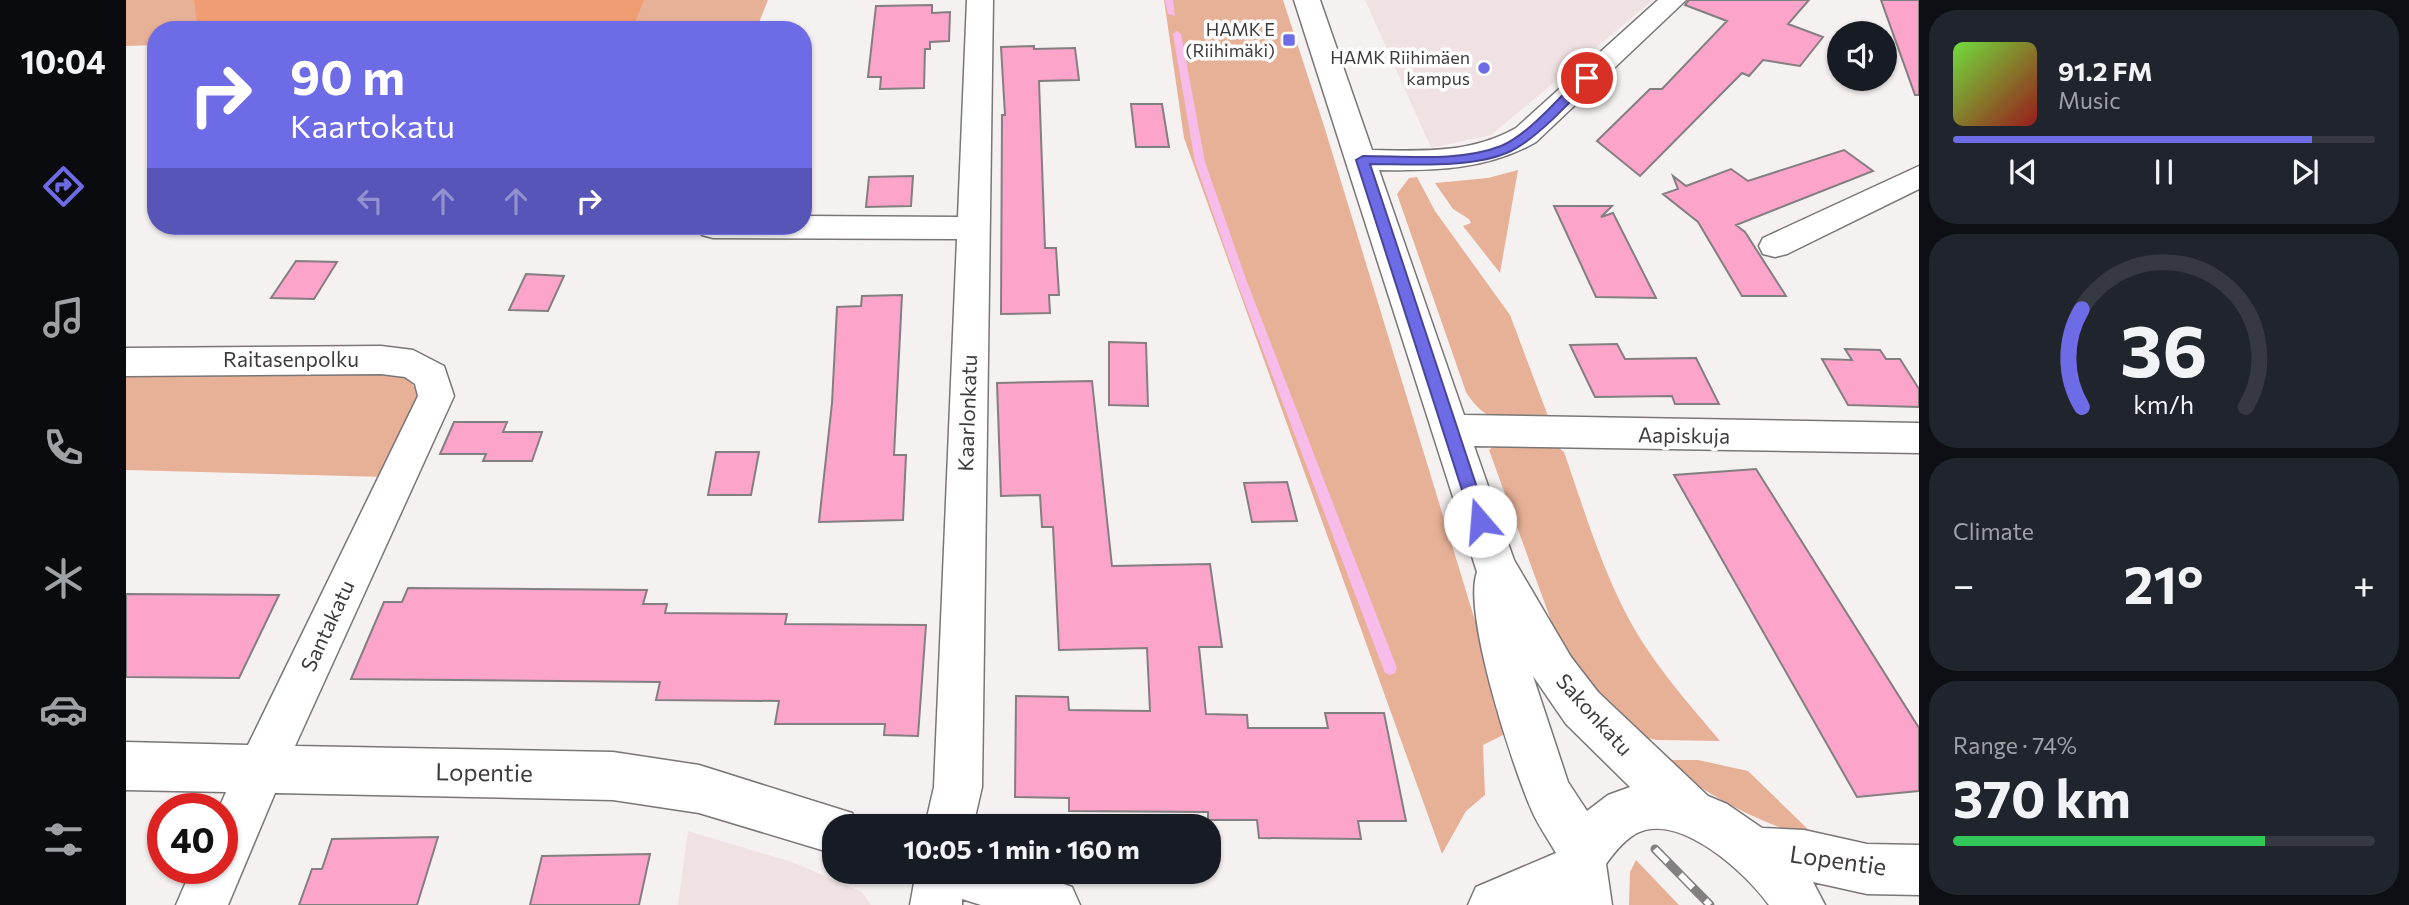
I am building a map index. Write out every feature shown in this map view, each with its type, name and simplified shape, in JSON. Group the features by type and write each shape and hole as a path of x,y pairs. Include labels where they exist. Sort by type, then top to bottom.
{"street":[{"name":"Kaarlonkatu","path":"952,814 958,787 980,0"},
{"name":"Sakonkatu","path":"1307,0 1363,160 1495,566 1555,672 1582,708 1690,812"},
{"path":"1363,160 1435,160 1471,157 1507,148 1526,135 1672,0"},
{"path":"1775,246 1919,176"},
{"path":"812,227 974,228"},
{"name":"Raitasenpolku","path":"126,362 381,360 413,364 431,376 436,396"},
{"name":"Santakatu","path":"238,822 436,396"},
{"name":"Aapiskuja","path":"1450,430 1919,438"},
{"name":"Sakonkatu","path":"1495,566 1499,636 1550,797 1583,875"},
{"name":"Lopentie","path":"126,766 612,776 699,789 822,826"},
{"path":"1494,905 1583,875 1608,823 1625,813 1644,808 1690,812 1736,835 1779,875 1799,905"},
{"name":"Lopentie","path":"1757,852 1804,855 1867,869 1919,870"},
{"path":"202,905 211,884"},
{"path":"936,905 939,884"},
{"path":"993,884 1054,905"}],"shaded area":[{"path":"126,0 768,0 760,21 147,21 147,45 126,46"},
{"path":"194,0 644,0 636,21 197,21"},
{"path":"1164,0 1283,0 1325,129 1509,732 1483,745 1485,795 1466,811 1442,854 1184,138"},
{"name":"HAMK Riihimäen kampus","path":"1365,0 1653,0 1491,135 1431,148"},
{"path":"1518,170 1500,273 1463,226 1471,223 1469,219 1453,209 1435,183 1488,178"},
{"path":"1417,177 1435,211 1510,315 1551,424 1493,418 1475,404 1466,392 1397,194 1409,178"},
{"path":"380,369 407,379 418,393 385,477 126,470 126,370"},
{"path":"1553,443 1564,452 1600,554 1633,627 1664,673 1720,741 1657,740 1633,735 1561,648 1489,450 1496,444"},
{"path":"1661,760 1698,760 1748,771 1818,839 1776,826 1736,808"},
{"path":"688,831 792,862 822,875 822,884 843,884 862,892 871,905 678,905"},
{"path":"1636,860 1679,905 1629,905 1630,872"}],"building":[{"path":"1689,0 1809,0 1788,24 1823,37 1800,66 1763,60 1749,76 1742,73 1640,176 1597,141 1650,89 1662,89 1727,21 1685,5"},
{"path":"1881,0 1919,0 1919,95 1915,95 1897,45 1897,21 1889,21"},
{"path":"932,5 932,13 950,12 949,41 930,42 930,49 925,49 924,88 880,89 881,77 868,77 876,6"},
{"path":"1034,46 1034,49 1075,48 1079,80 1039,81 1045,248 1056,248 1059,295 1049,295 1050,313 1001,314 1002,115 1005,115 1001,47"},
{"path":"1131,104 1162,104 1169,147 1136,147"},
{"path":"1844,150 1873,171 1736,225 1745,232 1786,296 1742,296 1698,222 1663,194 1678,189 1673,176 1686,186 1731,169 1748,181"},
{"path":"913,176 911,206 866,207 869,177"},
{"path":"1554,206 1612,206 1601,217 1613,213 1656,298 1596,297"},
{"path":"296,261 337,262 314,299 271,298"},
{"path":"526,274 564,276 548,311 509,310"},
{"path":"902,295 894,455 906,455 903,520 819,522 832,403 837,307 861,306 862,296"},
{"path":"1109,342 1146,343 1148,406 1109,405"},
{"path":"1617,344 1625,359 1696,358 1719,404 1675,404 1672,396 1595,397 1570,345"},
{"path":"1845,349 1880,350 1886,359 1900,359 1919,389 1919,407 1848,405 1822,359 1852,360"},
{"path":"1092,381 1112,566 1210,564 1222,647 1199,647 1206,714 1247,715 1248,728 1328,728 1325,713 1384,713 1406,821 1358,821 1361,839 1259,838 1257,820 1221,820 1221,814 1208,812 1069,811 1069,798 1015,797 1016,696 1068,697 1069,710 1150,711 1147,648 1059,650 1053,527 1042,527 1040,495 1001,496 997,383"},
{"path":"454,422 507,422 503,432 542,432 532,461 483,461 486,454 440,454"},
{"path":"716,452 759,452 751,495 708,495"},
{"path":"1756,469 1919,728 1919,791 1857,797 1674,475"},
{"path":"1287,482 1297,521 1252,522 1244,483"},
{"path":"408,588 647,590 643,604 667,604 665,613 787,614 785,624 926,625 918,736 884,735 885,724 775,724 779,701 656,700 660,682 351,679 384,602 402,602"},
{"path":"126,594 279,595 239,678 126,677"},
{"path":"438,837 417,905 299,905 312,869 322,869 332,839"},
{"path":"650,854 639,905 530,905 542,856"}],"waterway":[{"path":"1169,0 1172,14"},
{"path":"1177,34 1200,162 1242,282 1390,668"}],"railway":[{"path":"1655,849 1710,905"}],"place":[{"name":"HAMK E (Riihimäki)","path":"1289,40"},
{"name":"HAMK Riihimäen kampus","path":"1484,68"}],"route":[{"path":"1480,521 1363,160 1435,160 1471,157 1507,148 1526,135 1587,78"}]}
